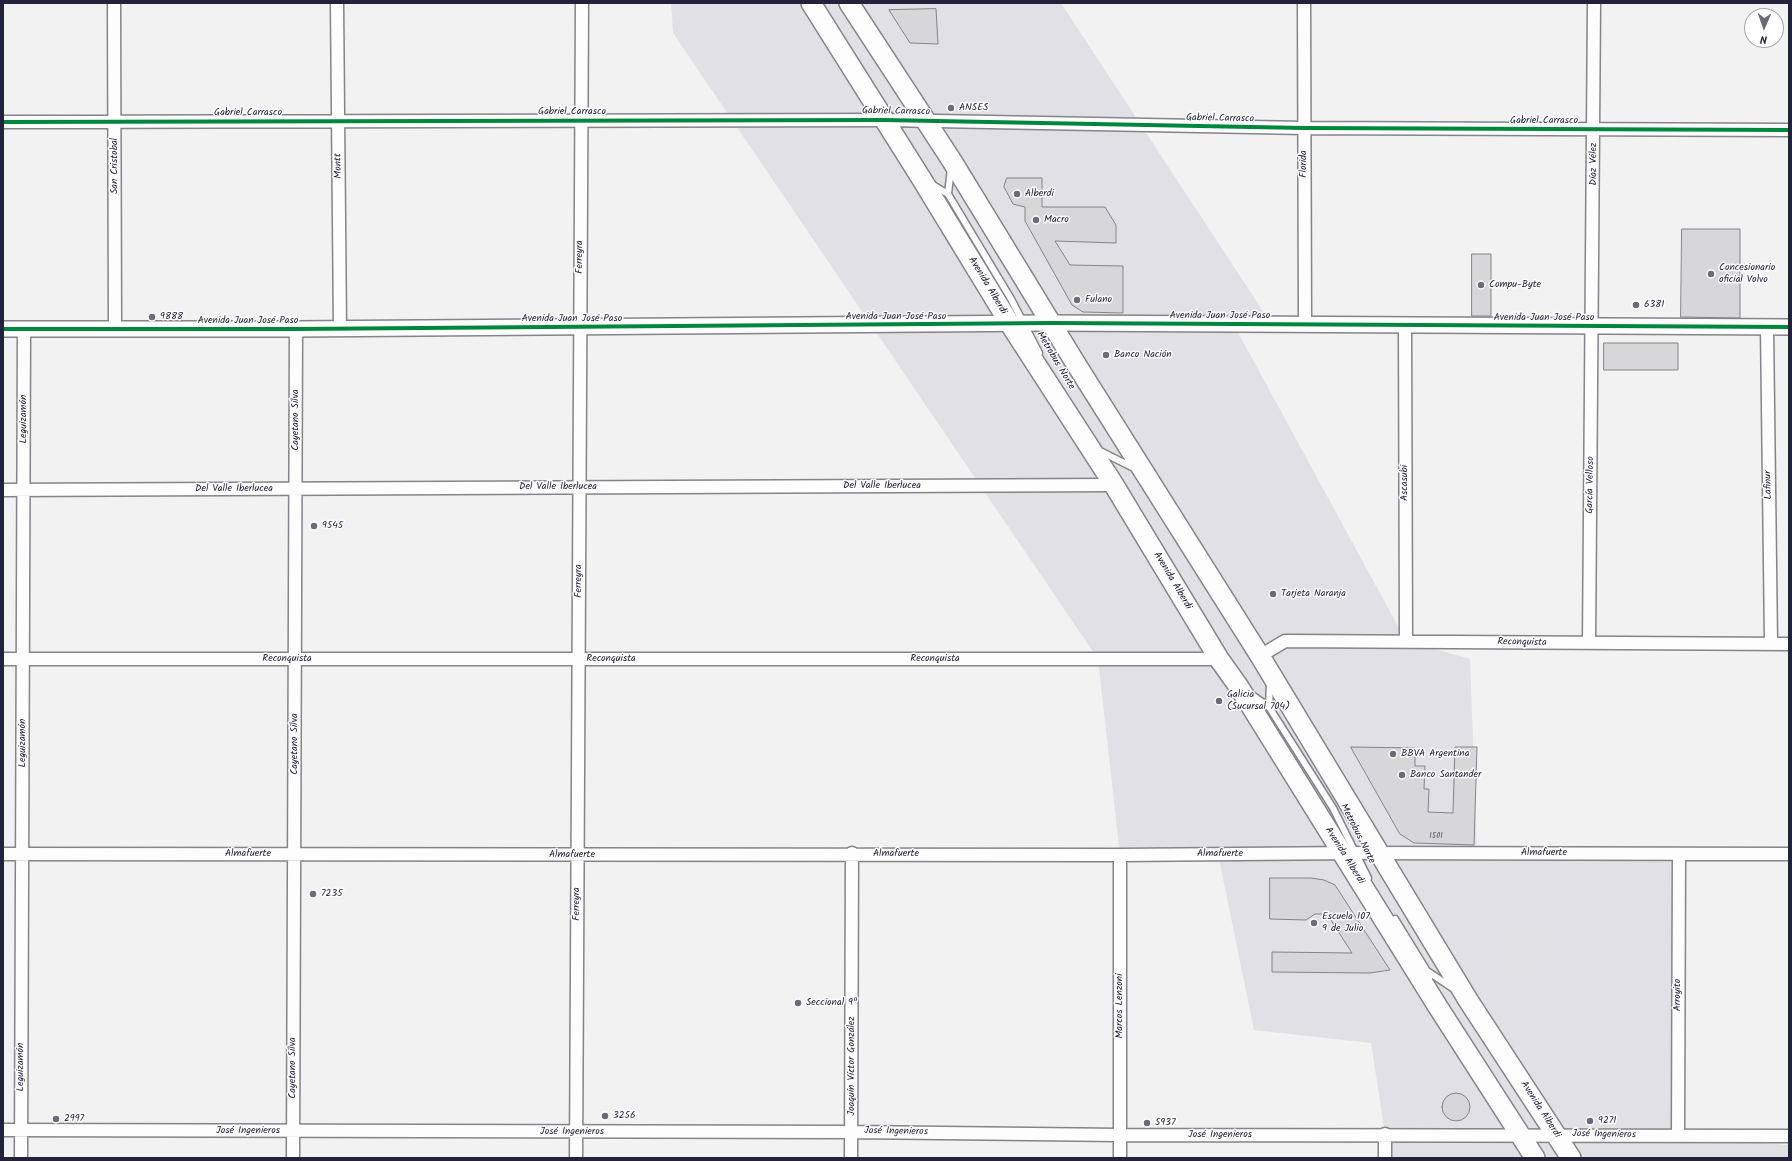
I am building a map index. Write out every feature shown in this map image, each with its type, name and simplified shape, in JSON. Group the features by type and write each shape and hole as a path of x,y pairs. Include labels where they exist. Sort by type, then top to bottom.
{"main road":[{"name":"Avenida Alberdi","path":"812,3 921,178 1017,324 1218,659 1239,687 1349,853 1438,1007 1535,1158"},
{"name":"Avenida Alberdi","path":"849,3 952,162 1144,474 1260,656 1468,1000 1571,1158"}],"street":[{"name":"San Cristobal","path":"114,3 115,329"},
{"name":"Montt","path":"337,3 340,329"},
{"name":"Ferreyra","path":"576,1158 582,3"},
{"name":"Florida","path":"1304,3 1305,325"},
{"name":"Díaz Vélez","path":"1593,326 1594,3"},
{"name":"Gabriel Carrasco","path":"3,122 884,120 1304,128 1789,130"},
{"name":"Avenida Juan José Paso","path":"3,329 340,329 1051,323 1789,327"},
{"name":"Ascasubi","path":"1405,325 1406,641"},
{"name":"García Velloso","path":"1589,643 1593,326"},
{"name":"Lafinur","path":"1768,327 1771,643"},
{"name":"Leguizamón","path":"21,1158 24,329"},
{"name":"Cayetano Silva","path":"293,1158 296,329"},
{"name":"Del Valle Iberlucea","path":"3,490 1114,485"},
{"name":"Reconquista","path":"1260,656 1285,641 1789,644"},
{"name":"Reconquista","path":"3,659 1218,659"},
{"name":"Joaquín Víctor González","path":"851,1158 852,853"},
{"name":"Almafuerte","path":"3,854 1789,854"},
{"name":"Arroyito","path":"1678,1136 1679,854"},
{"name":"Marcos Lenzoni","path":"1120,855 1120,1158"},
{"name":"José Ingenieros","path":"3,1130 852,1132 1120,1135 1556,1134 1789,1136"},
{"path":"1385,1134 1385,1158"}],"lane":[{"path":"948,194 952,162"},
{"name":"Metrobus Norte","path":"921,178 948,194 1011,299 1017,324 1044,360"},
{"path":"1098,446 1102,452 1114,485"},
{"path":"1102,452 1144,474"},
{"path":"1269,706 1270,673"},
{"name":"Metrobus Norte","path":"1239,687 1269,706 1333,808 1349,853 1374,887"},
{"path":"1390,913 1427,971 1438,1007"},
{"path":"1427,971 1468,1000"}],"shaded area":[{"path":"671,3 1061,3 1272,325 1234,325 1406,641 1470,659 1477,853 1679,854 1678,1136 1789,1145 1789,1158 1385,1158 1385,1134 1371,1043 1254,1030 1218,854 1120,855 1098,659 673,33"},
{"path":"1315,914 1327,914 1352,953 1272,952 1270,934 1281,932 1281,920 1306,920"},
{"path":"1494,935 1548,936 1547,966 1493,965"}],"building":[{"path":"936,9 938,44 910,43 889,10"},
{"path":"1007,178 1042,178 1042,207 1105,207 1116,225 1116,243 1055,241 1070,265 1123,266 1123,313 1083,312 1072,305 1025,221 1025,207 1013,204 1004,187"},
{"name":"Concesionario oficial Volvo","path":"1682,229 1740,229 1740,318 1681,317"},
{"name":"Compu-Byte","path":"1472,254 1491,254 1491,316 1472,316"},
{"path":"1604,343 1678,343 1678,370 1604,370"},
{"path":"1351,747 1415,748 1415,766 1425,766 1424,789 1429,789 1428,812 1453,813 1455,747 1477,747 1474,845 1414,843 1400,834"},
{"name":"Escuela 107 9 de Julio","path":"1270,878 1311,878 1324,880 1335,885 1390,970 1370,973 1272,972 1272,952 1352,953 1327,914 1315,914 1306,920 1270,919"},
{"path":"1456,1093 1466,1097 1470,1107 1466,1117 1456,1121 1446,1117 1442,1107 1446,1097"}],"cycle path":[{"path":"3,122 884,120 1304,128 1789,130"},
{"path":"3,329 296,329 1051,323 1789,327"}],"place":[{"name":"ANSES","path":"951,108"},
{"name":"Alberdi","path":"1017,194"},
{"name":"Macro","path":"1036,220"},
{"name":"Concesionario oficial Volvo","path":"1711,274"},
{"name":"Compu-Byte","path":"1481,285"},
{"name":"Fulano","path":"1077,300"},
{"name":"6381","path":"1636,305"},
{"name":"9888","path":"152,317"},
{"name":"Banco Nación","path":"1106,355"},
{"name":"9545","path":"314,526"},
{"name":"Tarjeta Naranja","path":"1273,594"},
{"name":"Galicia (Sucursal 704)","path":"1219,701"},
{"name":"BBVA Argentina","path":"1393,754"},
{"name":"Banco Santander","path":"1402,775"},
{"name":"7235","path":"313,894"},
{"name":"Escuela 107 9 de Julio","path":"1314,923"},
{"name":"Seccional 9ª","path":"798,1003"},
{"name":"3256","path":"605,1116"},
{"name":"2997","path":"56,1119"},
{"name":"9271","path":"1590,1121"},
{"name":"5937","path":"1147,1123"}]}
